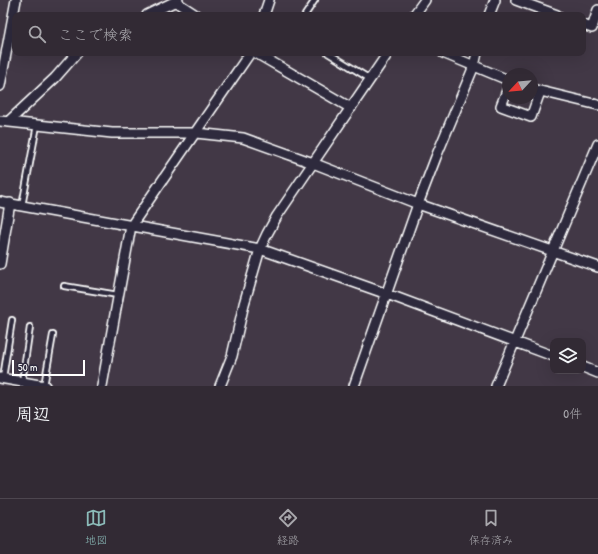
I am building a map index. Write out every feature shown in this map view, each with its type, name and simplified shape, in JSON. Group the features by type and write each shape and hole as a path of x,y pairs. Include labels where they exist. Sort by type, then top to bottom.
{"street":[{"path":"14,12 16,0"},
{"path":"265,12 269,0"},
{"path":"416,12 425,0"},
{"path":"490,12 495,0"},
{"path":"516,0 549,12"},
{"path":"153,12 177,1 192,12"},
{"path":"586,26 592,28 598,10"},
{"path":"0,86 12,22"},
{"path":"4,121 55,78 74,56"},
{"path":"102,386 131,226 248,56"},
{"path":"261,56 351,108"},
{"path":"220,386 232,356 244,304 260,248 277,216 386,56"},
{"path":"450,56 502,78"},
{"path":"354,386 418,204 474,66 476,56"},
{"path":"538,91 598,105"},
{"path":"502,103 501,106 531,117 534,104"},
{"path":"4,121 112,133 196,133 243,138 313,163 418,204 598,267"},
{"path":"496,386 598,144"},
{"path":"0,202 260,248 550,355"},
{"path":"0,264 10,203"},
{"path":"586,368 598,373"},
{"path":"2,378 45,386"}],"lane":[{"path":"307,12 315,0"},
{"path":"333,56 370,79"},
{"path":"22,206 37,125"},
{"path":"64,286 118,295"},
{"path":"2,378 12,320"},
{"path":"22,382 30,327"},
{"path":"45,386 53,334"}]}
